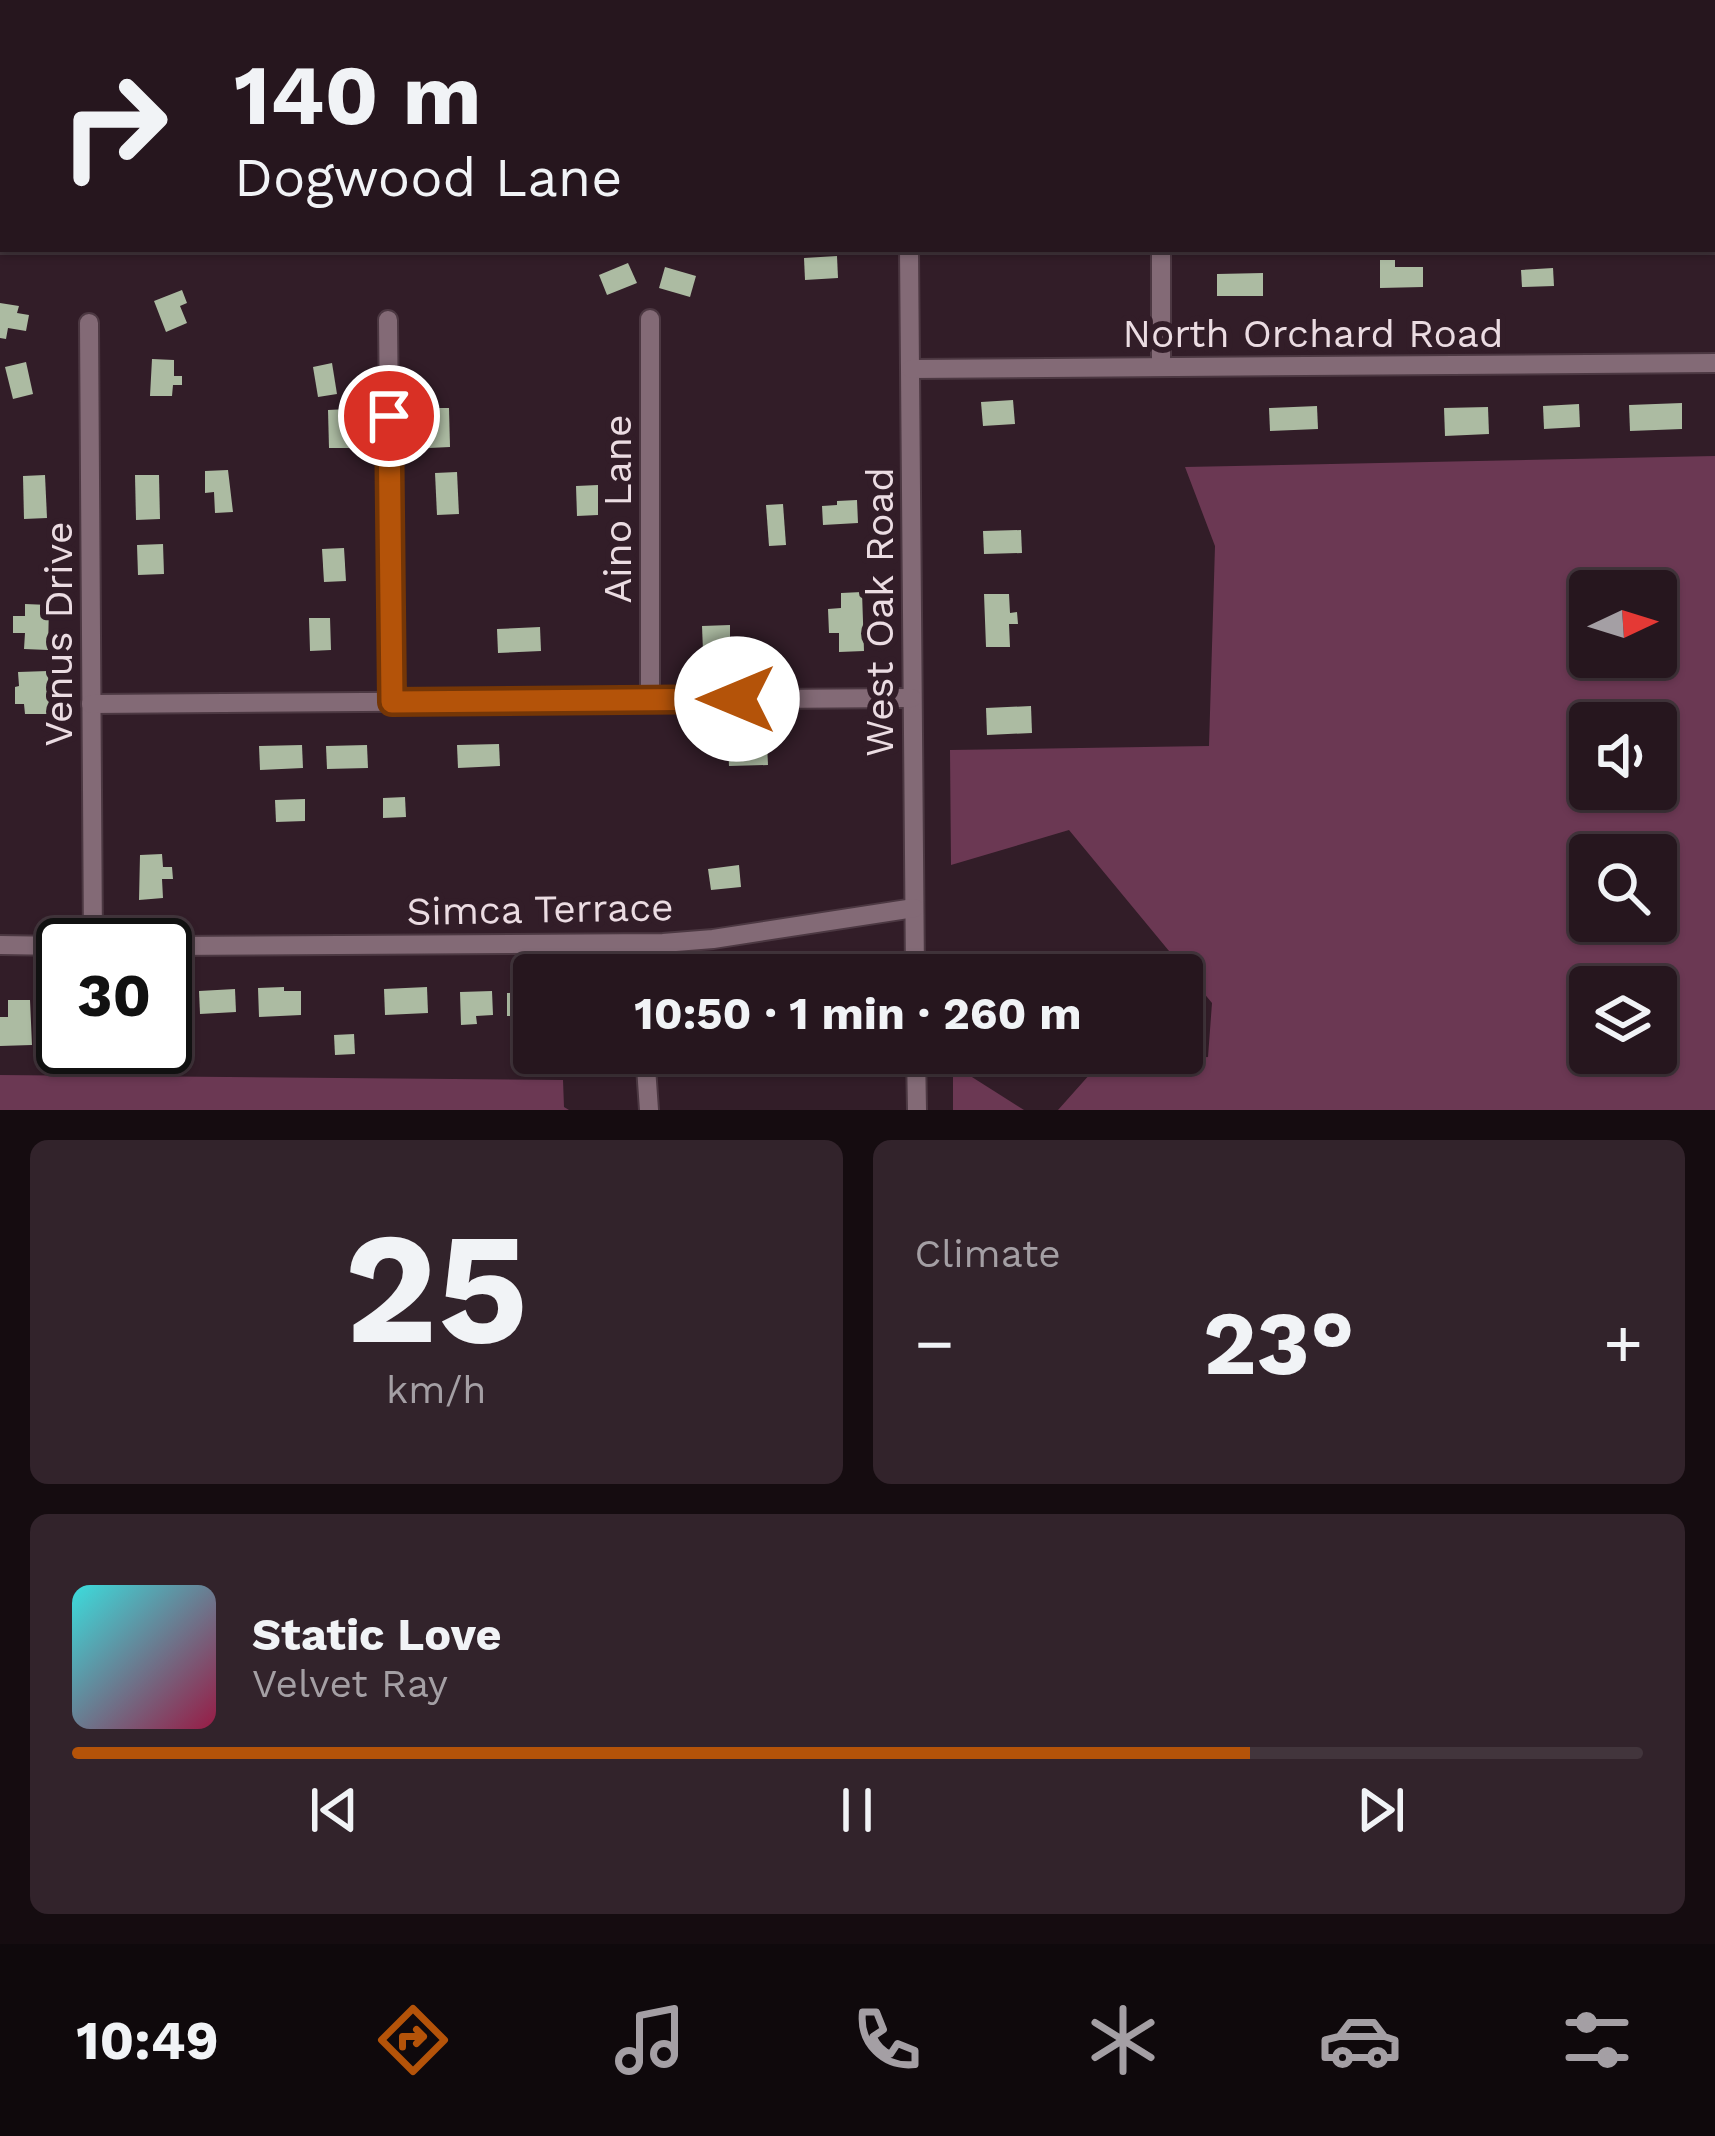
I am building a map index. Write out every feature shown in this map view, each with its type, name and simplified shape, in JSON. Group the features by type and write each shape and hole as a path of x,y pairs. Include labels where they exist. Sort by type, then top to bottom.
{"street":[{"name":"West Oak Road","path":"909,252 915,954"},
{"path":"1161,252 1161,367"},
{"name":"Aino Lane","path":"650,319 650,700"},
{"path":"388,320 392,702"},
{"name":"Venus Drive","path":"89,323 93,918"},
{"name":"North Orchard Road","path":"911,369 1715,363"},
{"path":"91,704 912,698"},
{"name":"Simca Terrace","path":"192,946 638,944 713,939 914,908"},
{"path":"638,944 639,954"},
{"path":"0,945 36,946"},
{"path":"646,1074 649,1110"},
{"path":"916,1074 917,1110"}],"shaded area":[{"path":"1715,456 1715,1110 1058,1110 1090,1074 1203,1074 1212,1003 1203,992 1203,954 1171,954 1069,830 951,865 950,750 1209,746 1215,546 1185,467"},
{"path":"953,1074 967,1074 1024,1110 953,1110"},
{"path":"0,1075 563,1080 564,1107 569,1110 0,1110"}],"building":[{"path":"837,256 838,278 805,280 804,258"},
{"path":"1380,260 1395,260 1395,267 1423,267 1423,287 1380,288"},
{"path":"628,263 637,283 607,295 599,275"},
{"path":"665,267 696,276 690,297 659,288"},
{"path":"1553,268 1554,286 1522,287 1521,270"},
{"path":"1263,273 1263,296 1217,296 1217,274"},
{"path":"182,290 187,303 180,306 187,323 166,332 154,301"},
{"path":"0,303 19,306 17,313 29,315 26,331 8,328 6,339 0,338"},
{"path":"152,359 174,360 174,376 182,376 182,385 173,385 172,396 150,396"},
{"path":"26,362 33,394 13,399 5,367"},
{"path":"332,363 337,394 318,397 313,367"},
{"path":"1013,400 1015,424 983,426 981,402"},
{"path":"1682,403 1682,429 1630,431 1629,405"},
{"path":"1579,404 1580,427 1544,429 1543,406"},
{"path":"1317,406 1318,429 1270,431 1269,408"},
{"path":"1488,407 1489,434 1445,436 1444,408"},
{"path":"428,408 449,408 450,447 429,448"},
{"path":"348,409 349,448 329,448 328,410"},
{"path":"228,470 233,512 215,513 214,492 205,493 205,471"},
{"path":"457,472 459,514 437,515 435,473"},
{"path":"45,475 47,518 24,519 23,476"},
{"path":"135,475 159,475 160,519 136,520"},
{"path":"598,485 598,515 577,516 576,486"},
{"path":"857,500 858,523 823,525 822,506"},
{"path":"783,504 786,545 769,546 766,505"},
{"path":"1021,530 1022,553 984,554 983,531"},
{"path":"163,544 164,574 138,575 137,545"},
{"path":"344,548 346,581 324,582 322,549"},
{"path":"862,592 864,651 839,652 839,633 829,633 828,609 841,608 841,593"},
{"path":"984,594 1009,594 1010,613 1017,612 1018,624 1009,624 1010,647 986,647"},
{"path":"25,604 49,605 48,650 24,649 25,633 13,633 13,616 25,616"},
{"path":"309,618 330,618 331,650 310,651"},
{"path":"730,625 730,650 703,651 702,626"},
{"path":"540,627 541,651 498,653 497,629"},
{"path":"48,671 49,714 25,714 24,704 15,704 18,672"},
{"path":"1031,706 1032,733 987,735 986,708"},
{"path":"767,743 768,765 729,766 728,744"},
{"path":"499,744 500,766 458,768 457,745"},
{"path":"302,745 303,768 260,770 259,746"},
{"path":"367,745 368,768 327,769 326,746"},
{"path":"405,797 406,817 383,818 383,798"},
{"path":"305,799 305,821 276,822 275,800"},
{"path":"162,854 163,867 172,867 173,879 162,879 163,898 139,900 140,855"},
{"path":"739,865 741,887 711,890 708,869"},
{"path":"284,987 284,991 301,991 301,1015 259,1017 258,988"},
{"path":"427,987 428,1013 385,1015 384,989"},
{"path":"235,989 236,1012 200,1014 199,991"},
{"path":"492,991 493,1015 476,1016 477,1024 461,1025 460,992"},
{"path":"507,993 513,993 513,1016 507,1016"},
{"path":"8,1000 30,1000 32,1045 0,1046 0,1017 8,1017"},
{"path":"354,1034 355,1054 335,1055 334,1035"}],"route":[{"path":"389,416 392,702 737,699"}]}
